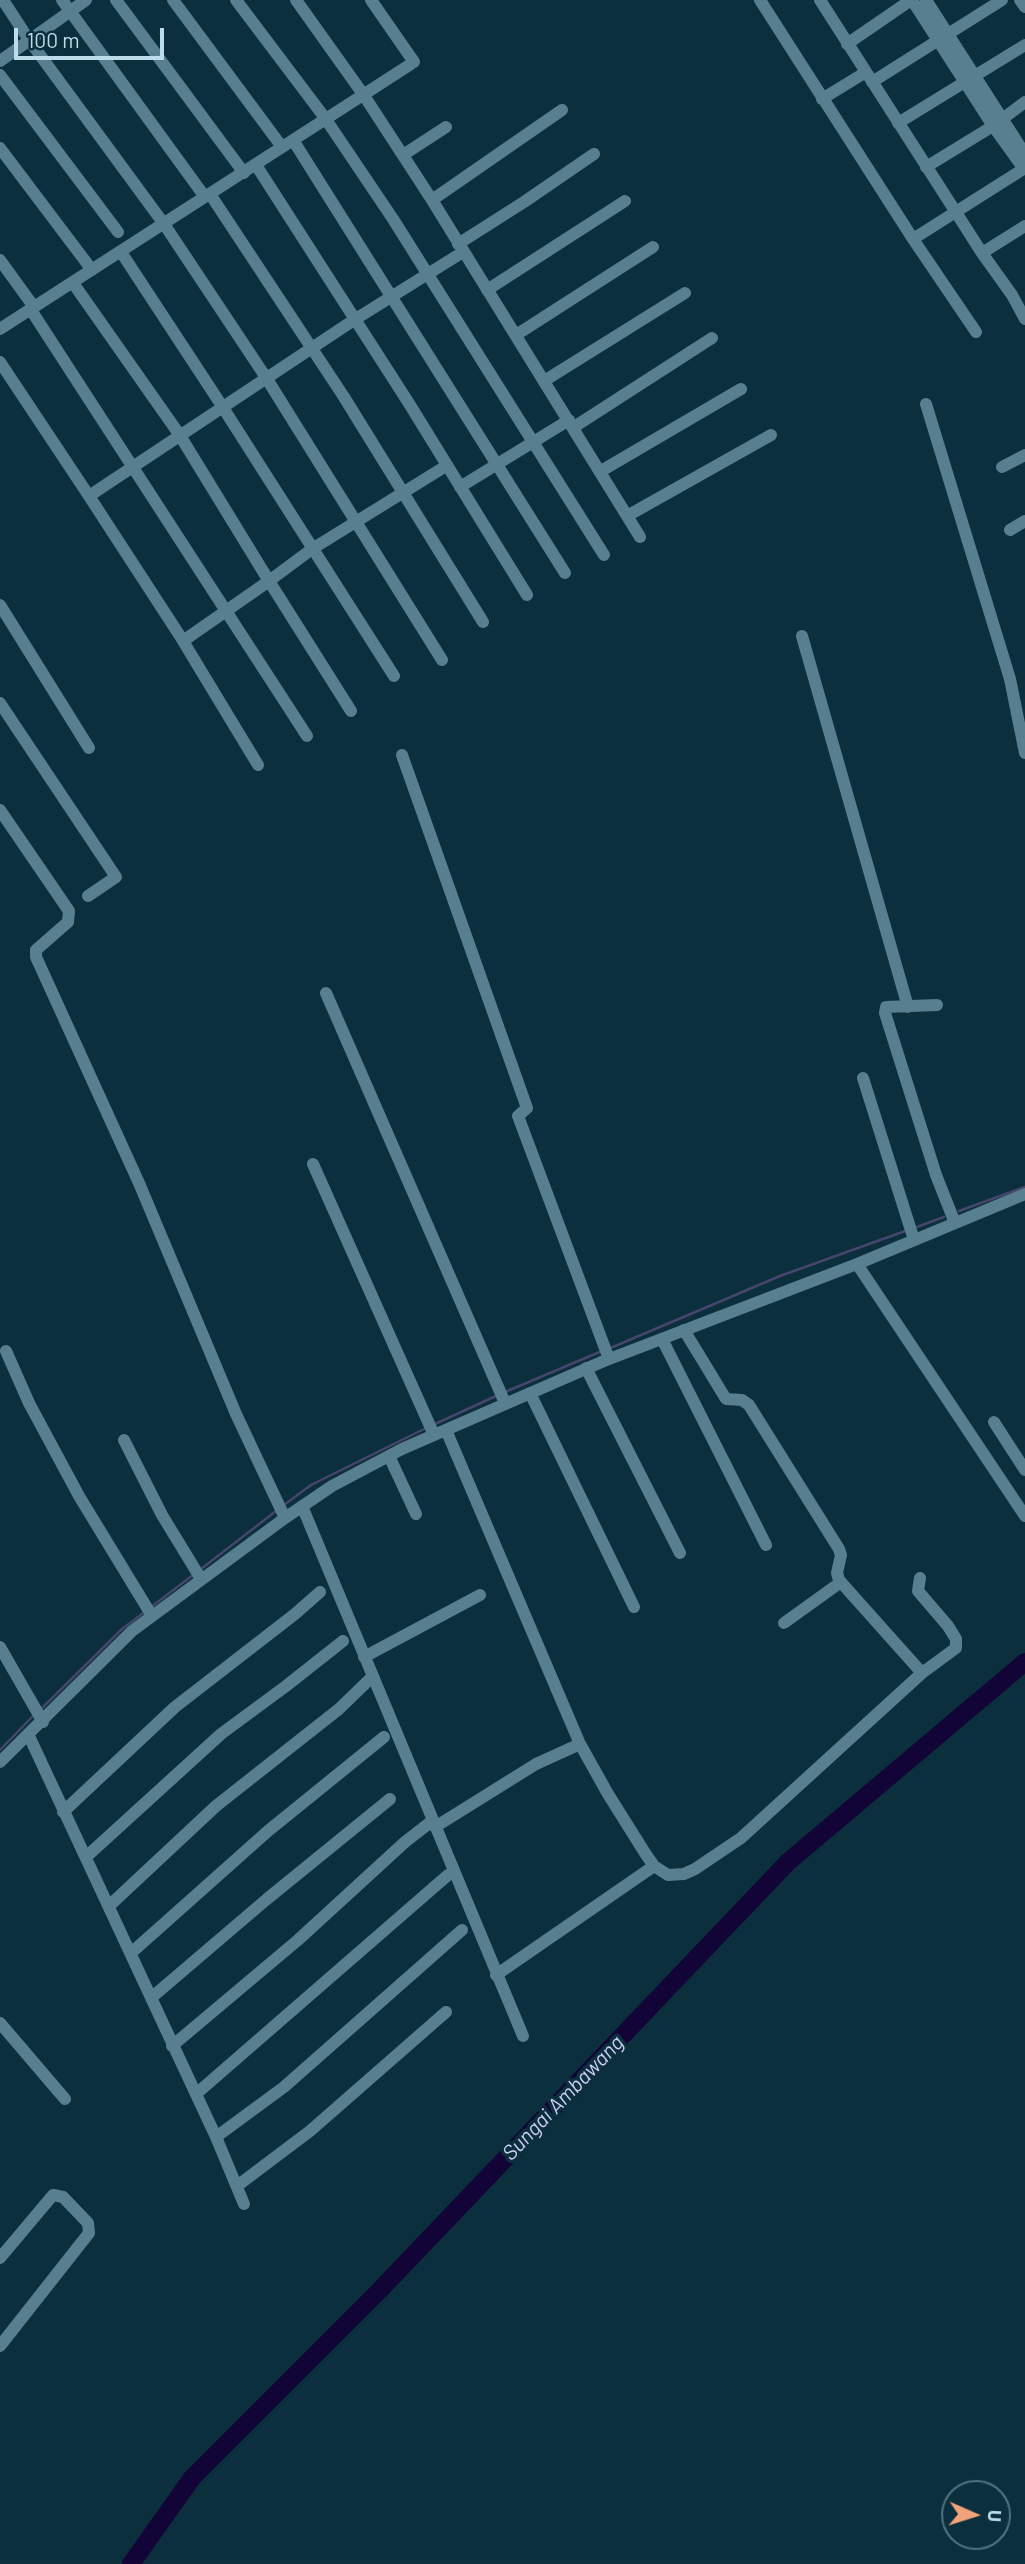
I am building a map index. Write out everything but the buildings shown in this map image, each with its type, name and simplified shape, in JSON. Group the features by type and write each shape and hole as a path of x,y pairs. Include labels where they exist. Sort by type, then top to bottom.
{"street":[{"path":"3,0 29,40 164,224 267,379 442,660"},
{"path":"62,0 208,196 311,348 483,622"},
{"path":"0,61 86,0"},
{"path":"116,0 244,173"},
{"path":"173,0 287,144 392,295 565,573"},
{"path":"236,0 325,118 427,273 604,555"},
{"path":"296,0 363,94 432,200 640,537"},
{"path":"0,329 412,63 371,0"},
{"path":"760,0 976,332"},
{"path":"820,0 1025,318"},
{"path":"847,44 912,0 943,36 1025,169 913,239"},
{"path":"927,0 943,36"},
{"path":"822,99 869,77 1002,0"},
{"path":"1020,0 1025,7"},
{"path":"898,123 1025,45"},
{"path":"0,75 118,232"},
{"path":"926,167 1025,102"},
{"path":"432,200 562,110"},
{"path":"998,122 1025,154"},
{"path":"403,155 446,127"},
{"path":"0,148 92,270"},
{"path":"89,496 179,434 427,273 594,154"},
{"path":"256,165 527,594"},
{"path":"487,290 625,201"},
{"path":"982,253 1025,226"},
{"path":"516,335 653,247"},
{"path":"121,252 394,676"},
{"path":"0,260 307,736"},
{"path":"73,284 179,434 351,711"},
{"path":"1012,295 1025,286"},
{"path":"544,381 685,293"},
{"path":"460,487 496,463 572,424 712,338"},
{"path":"0,362 183,641 258,765"},
{"path":"600,471 741,389"},
{"path":"926,404 1010,679 1025,752"},
{"path":"627,516 771,435"},
{"path":"1002,467 1025,455"},
{"path":"183,641 312,549 446,466"},
{"path":"1010,530 1025,522"},
{"path":"0,605 89,748"},
{"path":"802,636 908,1007"},
{"path":"0,703 116,877 88,896"},
{"path":"402,755 527,1108 518,1116 609,1359"},
{"path":"0,810 69,911 68,922 36,950 36,957 139,1183 236,1414 285,1518"},
{"path":"326,993 505,1403"},
{"path":"937,1005 886,1007 885,1013 936,1175 955,1223"},
{"path":"863,1077 914,1240"},
{"path":"313,1164 440,1432 580,1744 608,1794 654,1866 662,1873 684,1874 741,1838 922,1673 957,1648 948,1626 918,1591 920,1578"},
{"path":"0,1762 29,1736 93,1667 152,1616 332,1486 440,1432 586,1368 857,1264 1025,1194"},
{"path":"857,1264 1025,1516"},
{"path":"684,1330 726,1399 742,1400 749,1405 839,1549 841,1555 837,1573 841,1582 922,1673"},
{"path":"662,1339 766,1545"},
{"path":"6,1351 29,1403 79,1496 152,1616"},
{"path":"586,1368 680,1553"},
{"path":"530,1393 634,1607"},
{"path":"994,1422 1025,1470"},
{"path":"124,1440 162,1515 201,1579"},
{"path":"389,1456 416,1514"},
{"path":"302,1506 523,2036"},
{"path":"784,1623 841,1582"},
{"path":"63,1812 175,1707 320,1592"},
{"path":"364,1657 481,1595"},
{"path":"86,1857 221,1734 343,1641"},
{"path":"0,1647 43,1721"},
{"path":"109,1906 216,1806 339,1709 372,1677"},
{"path":"29,1736 216,2137 244,2204"},
{"path":"131,1953 268,1831 384,1737"},
{"path":"172,2046 298,1940 405,1842 536,1764 580,1744"},
{"path":"151,1998 390,1799"},
{"path":"496,1975 654,1866"},
{"path":"196,2094 448,1875"},
{"path":"216,2137 284,2087 462,1930"},
{"path":"237,2186 310,2131 446,2012"},
{"path":"0,2023 65,2099"},
{"path":"0,2258 53,2195 62,2197 88,2223 89,2233 0,2346"}],"waterway":[{"path":"959,1211 1025,1187"},
{"path":"914,1228 944,1217"},
{"path":"608,1349 780,1276 908,1230"},
{"path":"505,1392 602,1351"},
{"path":"435,1424 496,1396"},
{"path":"284,1505 311,1485 426,1428"},
{"path":"201,1569 276,1511"},
{"path":"151,1607 193,1575"},
{"path":"41,1709 122,1629 146,1611"},
{"name":"Sungai Ambawang","path":"131,2564 192,2478 379,2291 788,1862 1025,1662"},
{"path":"0,1750 33,1716"}]}
